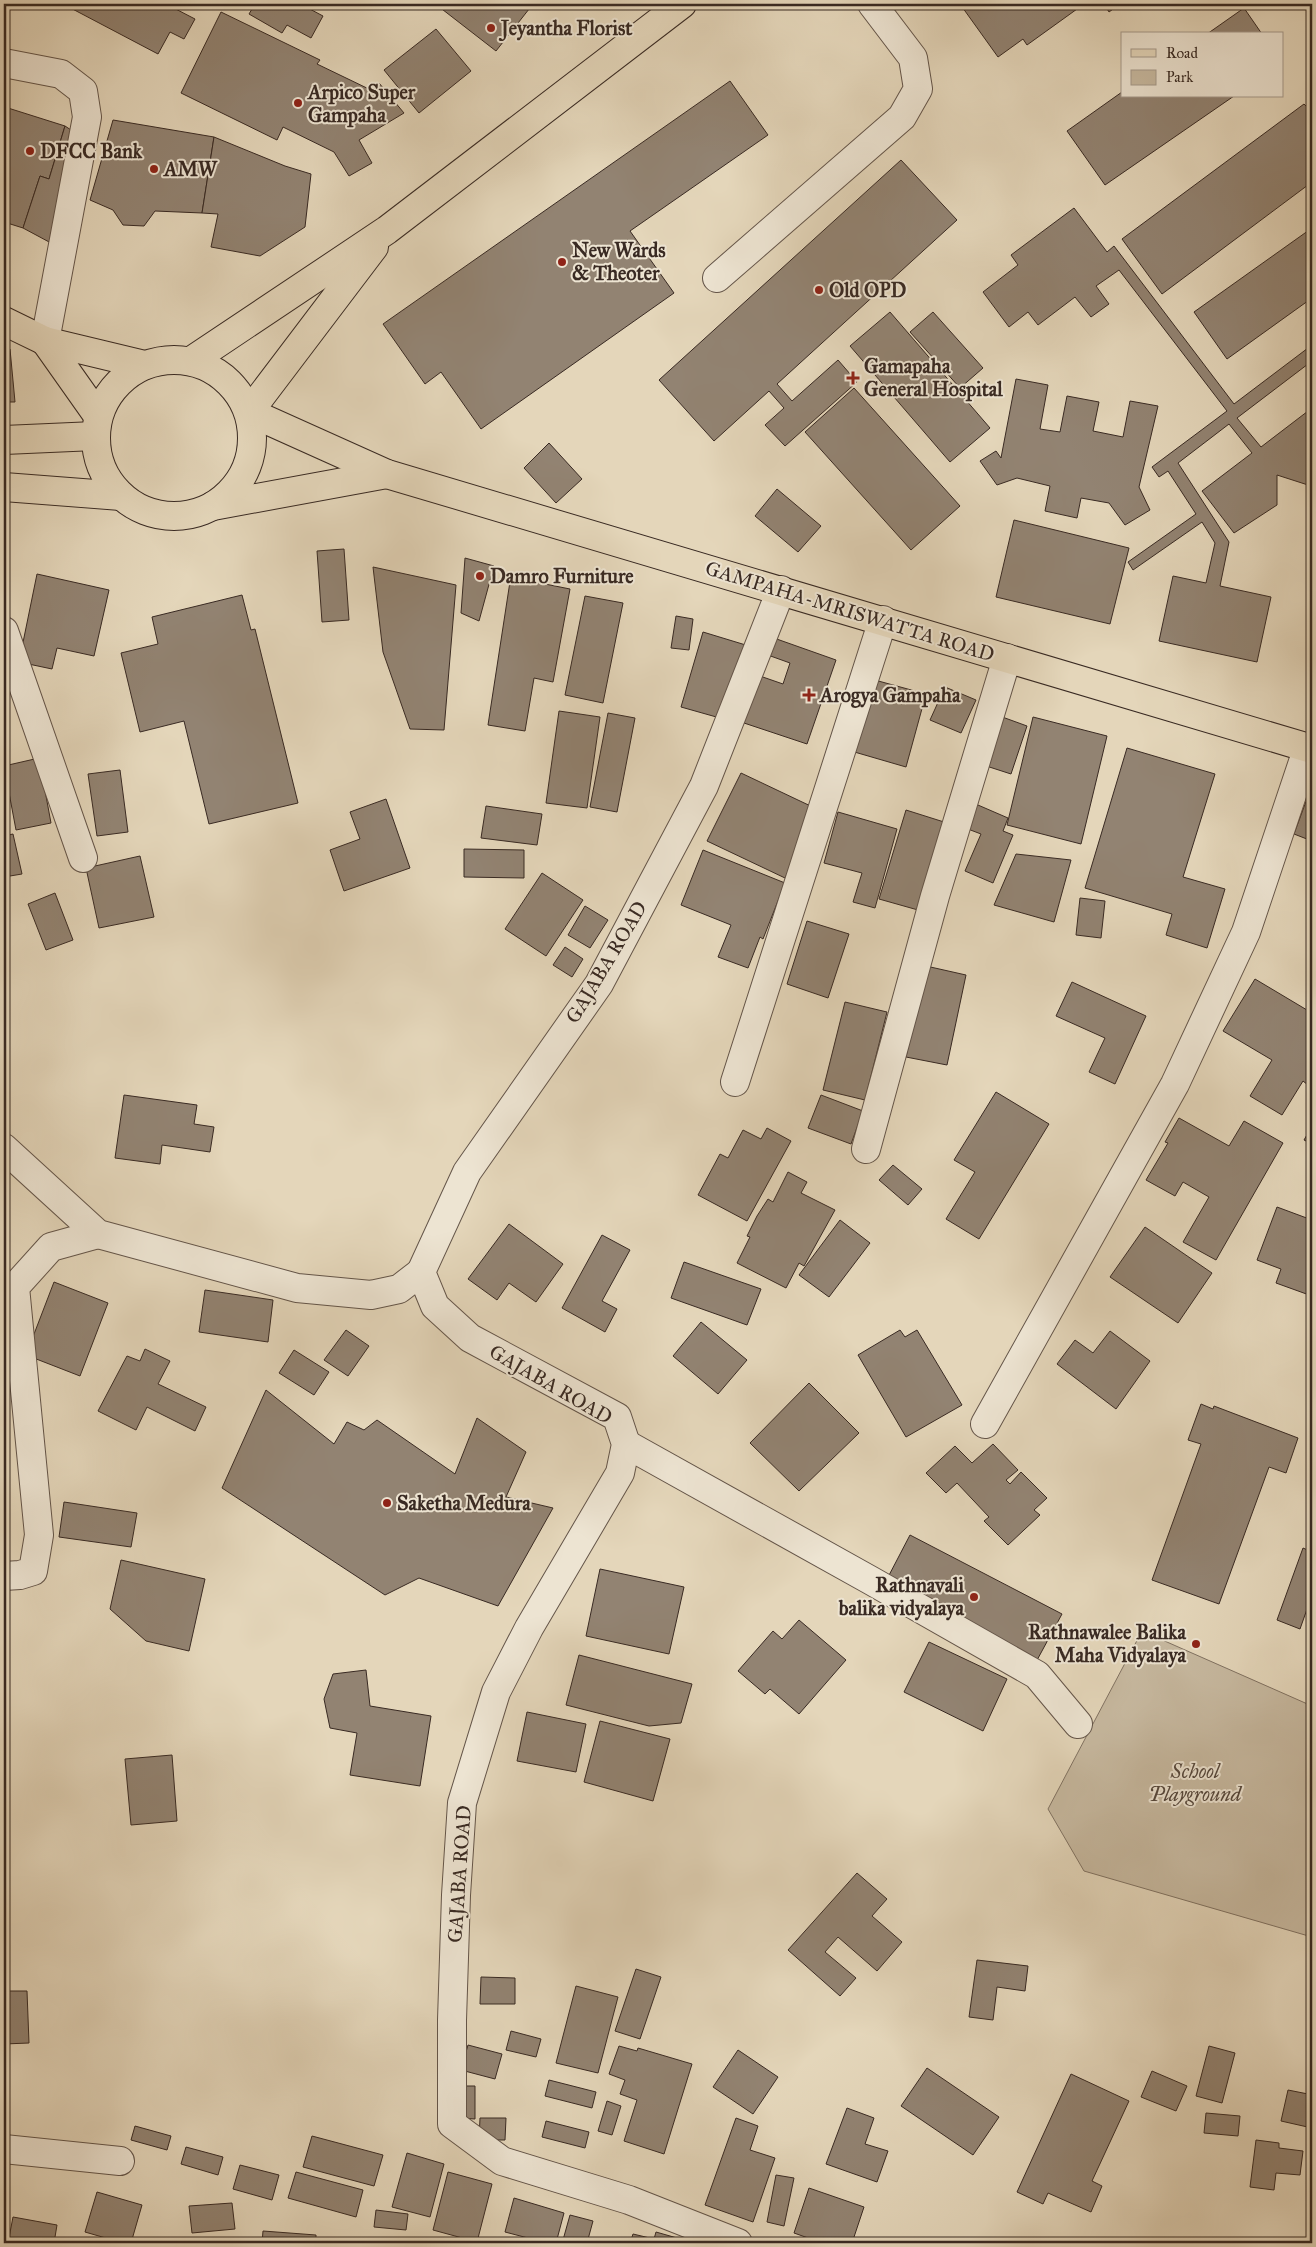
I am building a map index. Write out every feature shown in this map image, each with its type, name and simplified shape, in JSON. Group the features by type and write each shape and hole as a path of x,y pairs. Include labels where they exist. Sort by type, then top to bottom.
{"main road":[{"path":"191,361 387,230 682,4"},
{"path":"249,412 387,230"},
{"path":"4,321 45,341 145,365"},
{"path":"45,341 96,426"},
{"path":"176,359 191,361 210,368 226,379 240,394 249,412 253,433 252,447 244,475 230,493 213,506 195,513 175,516 156,514 138,508 121,496 110,484 102,469 97,453 96,426 105,399 116,385 130,373 145,365 160,360 176,359"},
{"name":"GAMPAHA-MRISWATTA ROAD","path":"249,412 387,474 1310,748"},
{"path":"4,440 96,426"},
{"name":"GAMPAHA-MRISWATTA ROAD","path":"213,506 387,474"},
{"path":"4,487 121,496"}],"street":[{"path":"717,278 902,117 918,89 913,58 872,4"},
{"path":"4,63 62,74 83,91 87,117 45,341"},
{"name":"GAJABA ROAD","path":"738,2243 629,2200 502,2161 452,2124 452,2020 462,1804 496,1692 529,1628 620,1473 626,1444 618,1417 470,1338 436,1306 421,1272 467,1172 599,984 704,786 781,590"},
{"path":"735,1082 883,620"},
{"path":"4,631 83,858"},
{"path":"866,1149 935,896 1007,658"},
{"path":"985,1424 1175,1084 1246,932 1310,748"},
{"path":"4,1148 98,1234 297,1288 372,1295 399,1289 421,1272"},
{"path":"4,1576 20,1575 33,1571 39,1536 15,1287 52,1247 98,1234"},
{"path":"626,1444 896,1594 1037,1675 1078,1724"},
{"path":"4,2149 120,2161"}],"green space":[{"name":"School Playground","path":"1142,1631 1312,1706 1312,1937 1084,1871 1048,1809"}],"building":[{"path":"63,4 166,4 195,19 184,39 170,32 158,54"},
{"path":"255,4 308,4 306,7 323,16 311,38 287,25 282,33 249,14"},
{"name":"Jeyantha Florist","path":"440,4 533,4 496,51 438,6"},
{"path":"960,4 1084,4 1027,45 1023,39 998,57"},
{"path":"1104,4 1120,4 1109,12"},
{"path":"1244,8 1261,32 1210,32"},
{"name":"Arpico Super Gampaha","path":"221,12 320,60 317,64 373,91 379,83 404,113 359,140 372,163 349,176 334,152 283,127 277,140 181,93"},
{"path":"436,29 471,71 419,113 384,70"},
{"name":"New Wards & Theoter","path":"730,81 768,135 630,231 674,293 481,429 441,372 425,384 383,324"},
{"path":"1121,93 1121,98 1231,98 1105,185 1067,131"},
{"path":"1304,104 1308,108 1312,106 1312,182 1162,294 1122,239"},
{"name":"DFCC Bank","path":"8,108 65,126 49,179 40,176 23,228 4,222 4,117"},
{"name":"AMW","path":"113,120 214,137 202,213 155,211 144,226 123,225 113,210 90,200"},
{"path":"65,126 83,138 51,243 23,228 40,176 49,179"},
{"path":"214,137 285,166 311,174 305,227 260,256 211,247 218,214 202,213"},
{"name":"Old OPD","path":"901,160 957,220 777,384 792,401 838,360 857,382 785,446 765,425 784,408 769,391 714,441 659,380"},
{"path":"1074,208 1107,252 1114,246 1234,404 1312,345 1312,361 1237,418 1261,447 1312,408 1312,482 1308,485 1277,475 1277,505 1234,533 1202,491 1252,453 1229,424 1178,463 1229,542 1220,586 1271,597 1257,662 1159,641 1173,576 1206,583 1215,543 1202,522 1133,570 1128,562 1196,514 1168,471 1159,477 1152,467 1227,411 1119,270 1096,286 1109,304 1091,317 1075,297 1038,325 1028,312 1009,327 983,292 1018,265 1011,255"},
{"path":"1312,228 1312,298 1227,359 1194,312"},
{"path":"890,312 990,428 950,462 850,346"},
{"path":"933,312 983,368 960,388 910,332"},
{"path":"4,347 10,349 15,402 4,402"},
{"path":"1016,379 1048,385 1040,429 1060,432 1067,396 1099,402 1093,431 1123,437 1130,401 1158,406 1139,487 1150,510 1125,525 1109,503 1081,498 1077,518 1045,511 1050,486 1017,478 997,485 980,461 996,451 1001,458"},
{"path":"854,388 960,506 911,550 805,432"},
{"path":"549,443 582,479 556,503 524,468"},
{"path":"777,489 821,526 798,552 755,516"},
{"path":"1014,520 1129,548 1110,624 996,597"},
{"path":"344,549 349,620 322,622 317,551"},
{"path":"465,558 494,566 479,621 461,613"},
{"path":"373,567 456,585 444,730 410,729 383,652"},
{"path":"37,574 109,590 94,656 57,648 52,669 19,662"},
{"path":"511,575 535,579 535,582 570,589 553,682 534,678 525,731 488,725"},
{"path":"242,595 251,630 255,629 298,803 209,824 184,721 140,732 121,653 158,644 152,617"},
{"path":"585,596 623,603 603,703 565,695"},
{"path":"676,616 693,619 689,650 671,648"},
{"path":"703,632 749,646 727,720 681,707"},
{"path":"771,637 836,660 807,744 741,722 757,675 783,684 790,663 765,654"},
{"path":"871,679 926,694 906,767 851,751"},
{"path":"945,687 976,700 961,733 930,720"},
{"path":"559,711 600,717 587,808 546,803"},
{"path":"608,713 635,718 617,812 590,807"},
{"path":"994,714 1027,726 1011,774 977,763"},
{"path":"1033,717 1107,736 1081,844 1007,825"},
{"path":"1127,748 1215,774 1183,877 1225,889 1207,948 1166,935 1172,914 1085,888"},
{"path":"39,758 51,823 16,830 4,766"},
{"path":"120,770 128,832 97,836 88,774"},
{"path":"741,773 819,810 785,878 707,841"},
{"path":"1308,796 1312,797 1312,841 1294,834"},
{"path":"386,799 410,868 344,891 330,850 360,839 350,812"},
{"path":"971,802 1008,818 1003,831 1013,835 993,883 965,871 981,834 960,826"},
{"path":"486,806 542,814 537,845 481,838"},
{"path":"906,810 944,822 918,910 879,899"},
{"path":"838,812 897,829 875,908 853,902 862,873 824,863"},
{"path":"13,834 22,874 4,877 4,836"},
{"path":"464,849 524,850 524,878 464,877"},
{"path":"703,850 785,883 763,939 760,937 748,968 718,957 731,925 681,905"},
{"path":"1016,854 1071,860 1054,922 994,905"},
{"path":"140,856 154,917 99,928 86,868"},
{"path":"542,873 583,900 546,956 505,929"},
{"path":"55,893 73,940 46,950 28,904"},
{"path":"1080,898 1105,901 1101,938 1076,935"},
{"path":"585,906 608,920 590,948 568,935"},
{"path":"807,921 849,934 828,998 787,984"},
{"path":"565,947 583,959 572,977 553,965"},
{"path":"926,966 966,975 947,1065 906,1057"},
{"path":"1255,979 1312,1013 1312,1078 1308,1085 1303,1081 1282,1115 1250,1096 1272,1060 1223,1031"},
{"path":"1072,982 1146,1016 1115,1084 1089,1072 1105,1038 1056,1016"},
{"path":"845,1002 887,1012 865,1100 823,1090"},
{"path":"996,1092 1049,1124 979,1239 946,1219 975,1172 954,1160"},
{"path":"124,1095 197,1105 194,1124 214,1127 210,1152 162,1145 160,1164 115,1158"},
{"path":"821,1095 863,1111 851,1144 808,1128"},
{"path":"1179,1118 1229,1146 1244,1121 1283,1143 1216,1260 1183,1242 1209,1197 1183,1182 1175,1196 1146,1180 1168,1143 1165,1142"},
{"path":"1312,1126 1312,1144 1304,1140"},
{"path":"767,1128 791,1141 747,1221 698,1195 720,1154 728,1158 743,1130 761,1139"},
{"path":"893,1165 922,1189 908,1205 879,1180"},
{"path":"788,1172 807,1182 801,1193 835,1210 804,1266 799,1263 786,1288 737,1263 750,1237 747,1236 757,1216 768,1199 773,1202"},
{"path":"1277,1207 1312,1220 1312,1296 1276,1283 1281,1269 1257,1260"},
{"path":"840,1220 870,1243 829,1297 799,1275"},
{"path":"509,1224 563,1264 536,1302 509,1283 497,1300 468,1279"},
{"path":"1145,1227 1212,1273 1178,1323 1110,1277"},
{"path":"602,1235 630,1250 602,1301 617,1309 605,1332 562,1308"},
{"path":"684,1262 761,1289 747,1325 671,1298"},
{"path":"54,1282 108,1303 80,1376 26,1355"},
{"path":"205,1290 273,1300 268,1342 199,1332"},
{"path":"701,1322 747,1360 718,1394 673,1356"},
{"path":"346,1330 369,1346 348,1376 324,1360"},
{"path":"900,1330 905,1337 917,1330 962,1405 906,1437 858,1355"},
{"path":"1110,1331 1150,1361 1116,1409 1057,1364 1075,1340 1093,1353"},
{"path":"145,1349 170,1361 158,1384 206,1407 195,1431 147,1407 136,1430 98,1411 127,1356 140,1361"},
{"path":"294,1350 329,1372 314,1395 279,1373"},
{"path":"809,1383 859,1433 799,1491 750,1443"},
{"name":"Saketha Medura","path":"266,1390 334,1444 347,1422 364,1430 377,1420 455,1474 477,1418 526,1452 506,1497 553,1508 498,1606 419,1578 385,1595 222,1488"},
{"path":"1201,1404 1213,1409 1214,1406 1298,1438 1286,1473 1269,1467 1219,1604 1152,1580 1201,1444 1188,1440"},
{"path":"993,1444 1018,1470 1006,1480 1010,1484 1021,1472 1047,1498 1034,1510 1040,1515 1008,1545 984,1521 989,1517 957,1483 946,1493 926,1473 955,1446 972,1463"},
{"path":"64,1502 137,1513 131,1547 59,1537"},
{"name":"Rathnavali balika vidyalaya","path":"910,1535 1062,1614 1036,1662 886,1581"},
{"path":"1303,1548 1312,1552 1312,1595 1300,1629 1277,1620"},
{"path":"121,1560 205,1579 189,1651 146,1641 110,1609"},
{"path":"600,1569 684,1587 669,1654 586,1636"},
{"path":"799,1620 846,1660 799,1714 770,1689 765,1694 738,1671 773,1631 782,1639"},
{"path":"929,1642 1007,1679 983,1731 904,1692"},
{"path":"579,1655 692,1684 681,1723 649,1726 566,1705"},
{"path":"366,1670 370,1706 431,1716 420,1786 350,1775 357,1733 330,1728 324,1699 333,1674"},
{"path":"527,1712 586,1724 576,1772 517,1761"},
{"path":"600,1721 670,1739 653,1801 584,1782"},
{"path":"172,1755 177,1821 131,1825 125,1759"},
{"path":"857,1873 887,1899 872,1916 902,1942 877,1971 838,1937 825,1952 856,1978 840,1996 788,1950"},
{"path":"977,1960 1028,1966 1025,1991 997,1987 993,2020 969,2017"},
{"path":"636,1969 661,1977 640,2039 615,2031"},
{"path":"481,1977 515,1978 515,2004 480,2004"},
{"path":"576,1986 618,1997 598,2073 556,2063"},
{"path":"4,1991 27,1991 29,2043 4,2044"},
{"path":"511,2031 541,2039 536,2057 506,2050"},
{"path":"468,2045 502,2054 495,2079 461,2070"},
{"path":"619,2046 637,2051 638,2048 692,2064 664,2154 624,2141 637,2100 620,2094 625,2080 609,2074"},
{"path":"1209,2046 1235,2053 1222,2103 1196,2096"},
{"path":"738,2050 778,2077 753,2114 713,2087"},
{"path":"927,2068 999,2117 973,2155 901,2106"},
{"path":"1152,2071 1187,2086 1176,2111 1141,2097"},
{"path":"1071,2074 1129,2101 1092,2181 1102,2186 1091,2212 1048,2193 1043,2204 1017,2192"},
{"path":"1312,2076 1312,2128 1281,2121 1288,2090 1308,2094"},
{"path":"549,2080 596,2092 592,2108 545,2096"},
{"path":"460,2086 475,2086 475,2119 460,2118"},
{"path":"607,2101 621,2106 612,2135 598,2131"},
{"path":"847,2108 874,2118 865,2144 888,2151 877,2182 826,2164"},
{"path":"1206,2113 1240,2116 1238,2136 1204,2133"},
{"path":"480,2118 506,2118 505,2140 479,2140"},
{"path":"736,2118 758,2126 750,2150 775,2158 753,2222 705,2205"},
{"path":"546,2121 589,2132 585,2148 542,2137"},
{"path":"135,2126 171,2136 167,2150 131,2140"},
{"path":"312,2136 383,2155 374,2186 303,2167"},
{"path":"1256,2140 1279,2143 1279,2148 1303,2151 1300,2175 1276,2173 1274,2190 1250,2187"},
{"path":"186,2147 223,2157 218,2175 181,2164"},
{"path":"407,2153 444,2164 430,2217 392,2207"},
{"path":"240,2165 279,2175 272,2200 233,2189"},
{"path":"296,2172 363,2190 356,2217 288,2198"},
{"path":"448,2172 492,2184 477,2242 433,2230"},
{"path":"776,2175 794,2178 784,2226 767,2222"},
{"path":"809,2188 864,2207 852,2243 810,2243 811,2239 794,2233"},
{"path":"97,2192 142,2205 131,2243 123,2243 85,2232"},
{"path":"514,2198 564,2213 556,2243 547,2243 505,2232"},
{"path":"232,2203 235,2229 192,2233 189,2206"},
{"path":"376,2210 408,2214 406,2230 374,2227"},
{"path":"570,2215 593,2221 587,2243 563,2240"},
{"path":"13,2217 57,2225 54,2243 8,2243"},
{"path":"263,2231 316,2235 316,2243 262,2243"},
{"path":"656,2232 691,2243 630,2243 633,2234 654,2239"},
{"path":"392,2238 418,2242 418,2243 391,2243"},
{"path":"359,2239 383,2242 383,2243 359,2243"}],"place":[{"name":"Jeyantha Florist","path":"491,28"},
{"name":"Arpico Super Gampaha","path":"298,103"},
{"name":"DFCC Bank","path":"30,151"},
{"name":"AMW","path":"154,169"},
{"name":"New Wards & Theoter","path":"562,262"},
{"name":"Old OPD","path":"819,290"},
{"name":"Gamapaha General Hospital","path":"853,378"},
{"name":"Damro Furniture","path":"480,576"},
{"name":"Arogya Gampaha","path":"809,695"},
{"name":"Saketha Medura","path":"387,1503"},
{"name":"Rathnavali balika vidyalaya","path":"974,1597"},
{"name":"Rathnawalee Balika Maha Vidyalaya","path":"1196,1644"}]}
